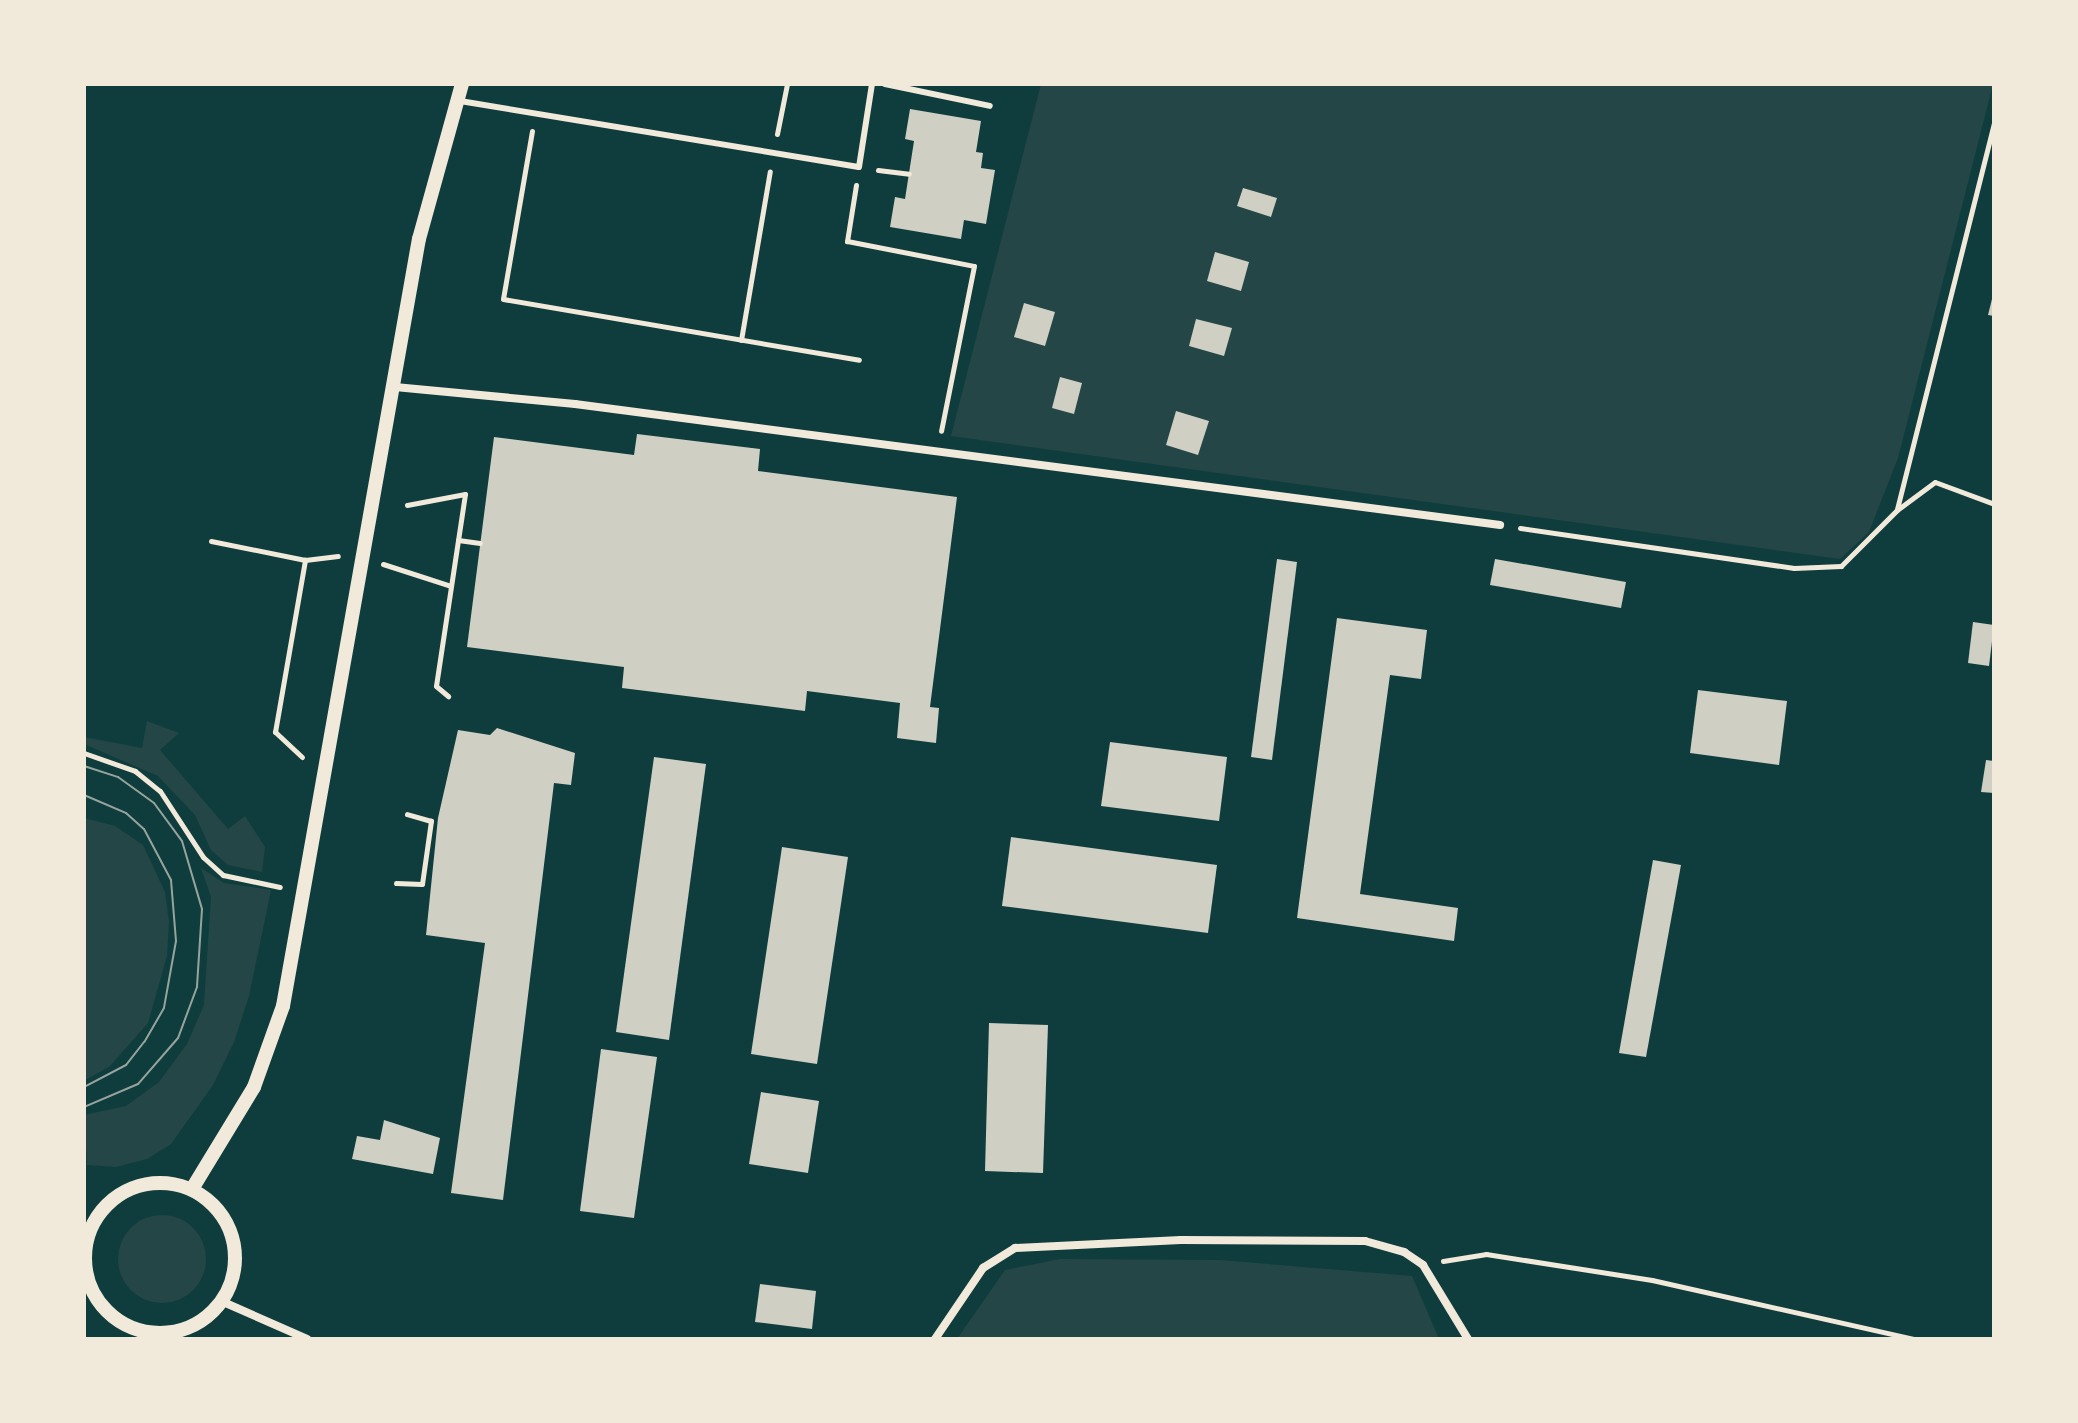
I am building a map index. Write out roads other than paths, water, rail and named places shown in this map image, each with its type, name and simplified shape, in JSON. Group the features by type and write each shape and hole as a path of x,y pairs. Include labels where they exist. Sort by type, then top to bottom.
{"street":[{"path":"192,1189 254,1087 269,1050 305,893 419,239 462,84"},
{"path":"395,387 575,404 1500,525"},
{"path":"155,1182 192,1189 218,1209 235,1248 234,1274 221,1301 207,1317 184,1330 138,1334 111,1315 95,1296 85,1271 89,1218 120,1194 137,1186 155,1182"},
{"path":"935,1339 983,1268 1015,1248 1100,1241 1365,1241 1404,1252 1423,1265 1468,1339"},
{"path":"221,1301 307,1339"}],"lane":[{"path":"456,100 859,167 872,84"},
{"path":"885,84 990,106"}],"tram line":[{"path":"84,766 118,777 154,803 182,841 202,909 197,987 178,1038 138,1084 84,1107"},
{"path":"84,795 126,813 144,829 171,880 176,941 164,1008 144,1042 126,1065 84,1087"}]}
